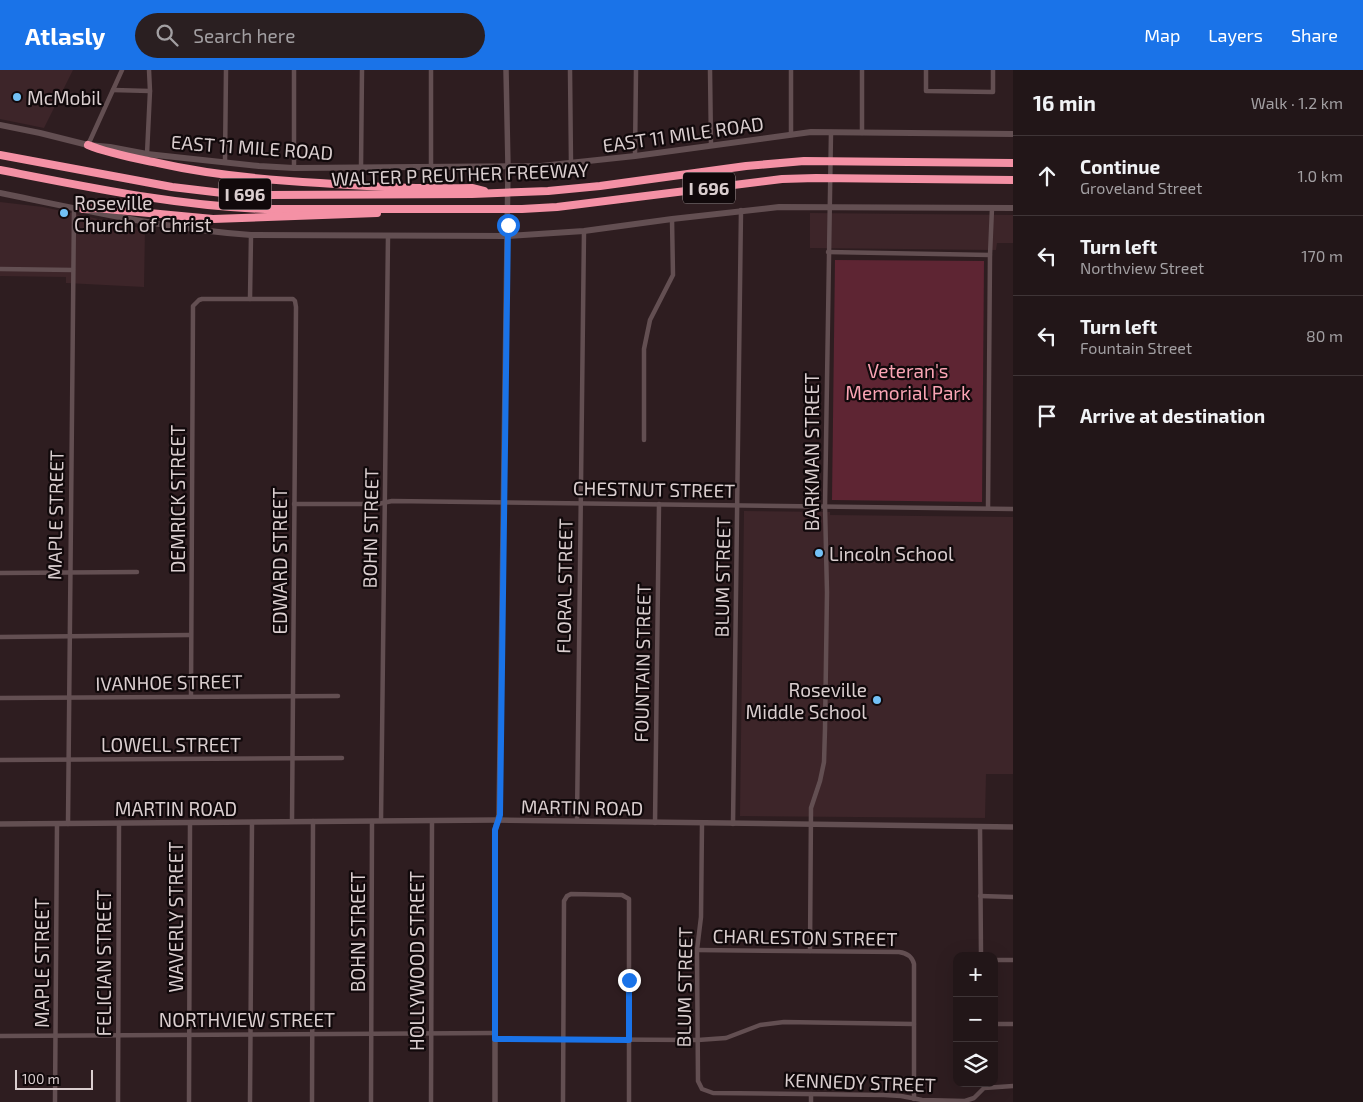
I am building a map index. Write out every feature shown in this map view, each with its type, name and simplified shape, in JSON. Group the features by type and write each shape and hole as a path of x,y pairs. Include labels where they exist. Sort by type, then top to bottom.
{"highway":[{"path":"88,145 124,156 232,177 401,188 472,188 493,193"},
{"name":"WALTER P REUTHER FREEWAY","path":"0,155 155,184 210,192 268,195 493,193 581,188 746,166 804,161 1013,163"},
{"name":"WALTER P REUTHER FREEWAY","path":"0,170 127,194 212,206 266,209 522,209 557,207 782,179 1013,180"},
{"path":"83,209 96,208 213,219 365,214 406,209"}],"main road":[{"name":"EAST 11 MILE ROAD","path":"0,125 88,145 147,154 294,168 508,167 571,164 791,135 831,132 1013,134"},
{"path":"0,193 182,228 251,235 507,236 584,231 779,206 1013,208"}],"street":[{"path":"88,145 122,70"},
{"path":"147,154 149,70"},
{"path":"225,162 226,70"},
{"path":"294,70 294,168"},
{"path":"361,167 362,70"},
{"path":"431,70 431,167"},
{"path":"495,1102 495,830 500,815 508,225 506,70"},
{"path":"570,70 571,164"},
{"path":"635,156 636,70"},
{"path":"710,70 711,145"},
{"path":"790,70 791,135"},
{"path":"862,70 862,133"},
{"path":"926,70 926,91 993,92 993,70"},
{"path":"113,90 150,91"},
{"name":"BARKMAN STREET","path":"810,951 811,808 824,762 825,506 831,132"},
{"name":"MAPLE STREET","path":"68,824 74,208"},
{"path":"988,508 992,208"},
{"name":"BLUM STREET","path":"733,824 740,210"},
{"path":"644,440 644,349 650,320 673,275 672,219"},
{"name":"FLORAL STREET","path":"577,821 584,231"},
{"path":"250,299 251,235"},
{"name":"BOHN STREET","path":"381,821 388,236"},
{"path":"828,252 990,255"},
{"path":"0,270 73,270"},
{"name":"DEMRICK STREET","path":"191,696 193,308 195,303 202,299 250,299"},
{"name":"EDWARD STREET","path":"250,299 290,299 295,301 292,821"},
{"name":"CHESTNUT STREET","path":"294,504 504,502 1013,508"},
{"name":"FOUNTAIN STREET","path":"655,823 659,504"},
{"path":"0,574 137,572"},
{"path":"0,637 190,635"},
{"name":"IVANHOE STREET","path":"0,698 338,696"},
{"name":"LOWELL STREET","path":"0,760 342,758"},
{"name":"MARTIN ROAD","path":"0,824 497,820 1013,827"},
{"path":"312,1102 313,821"},
{"name":"BOHN STREET","path":"371,1102 372,821"},
{"name":"HOLLYWOOD STREET","path":"431,1102 432,821"},
{"name":"WAVERLY STREET","path":"189,1102 190,822"},
{"path":"250,1102 252,822"},
{"name":"FELICIAN STREET","path":"118,1102 119,823"},
{"name":"BLUM STREET","path":"702,823 701,917 697,950 698,1081 702,1090"},
{"name":"MAPLE STREET","path":"55,1102 57,824"},
{"path":"980,827 981,952"},
{"path":"563,1102 564,908 565,897 571,894 622,895 628,897 629,1102"},
{"path":"980,896 1013,896"},
{"name":"CHARLESTON STREET","path":"697,950 903,952 911,957 914,964 914,1024"},
{"path":"998,960 1013,960"},
{"name":"NORTHVIEW STREET","path":"0,1036 431,1033 563,1039 698,1040 726,1038 760,1025 784,1022 914,1024"},
{"path":"914,1024 914,1099"},
{"path":"998,1024 1013,1024"},
{"name":"KENNEDY STREET","path":"998,1086 1013,1086"},
{"name":"KENNEDY STREET","path":"702,1090 713,1093 892,1096 914,1099 968,1101 974,1098 983,1087"},
{"path":"811,1094 811,1102"}],"shaded area":[{"path":"0,70 73,70 44,128 0,119"},
{"path":"0,202 43,207 145,229 144,287 66,283 66,277 0,276"},
{"path":"810,213 1013,215 1013,243 997,243 996,250 810,248"},
{"name":"Roseville Middle School","path":"744,511 830,512 830,515 1013,517 1013,774 986,774 985,818 740,816"}],"green space":[{"name":"Veteran's Memorial Park","path":"835,260 984,261 982,502 832,500"}],"place":[{"name":"McMobil","path":"17,97"},
{"name":"Roseville Church of Christ","path":"64,213"},
{"name":"Lincoln School","path":"819,553"},
{"name":"Roseville Middle School","path":"877,700"}],"route":[{"path":"508,225 500,815 495,830 495,1039 629,1040 629,980"}]}
